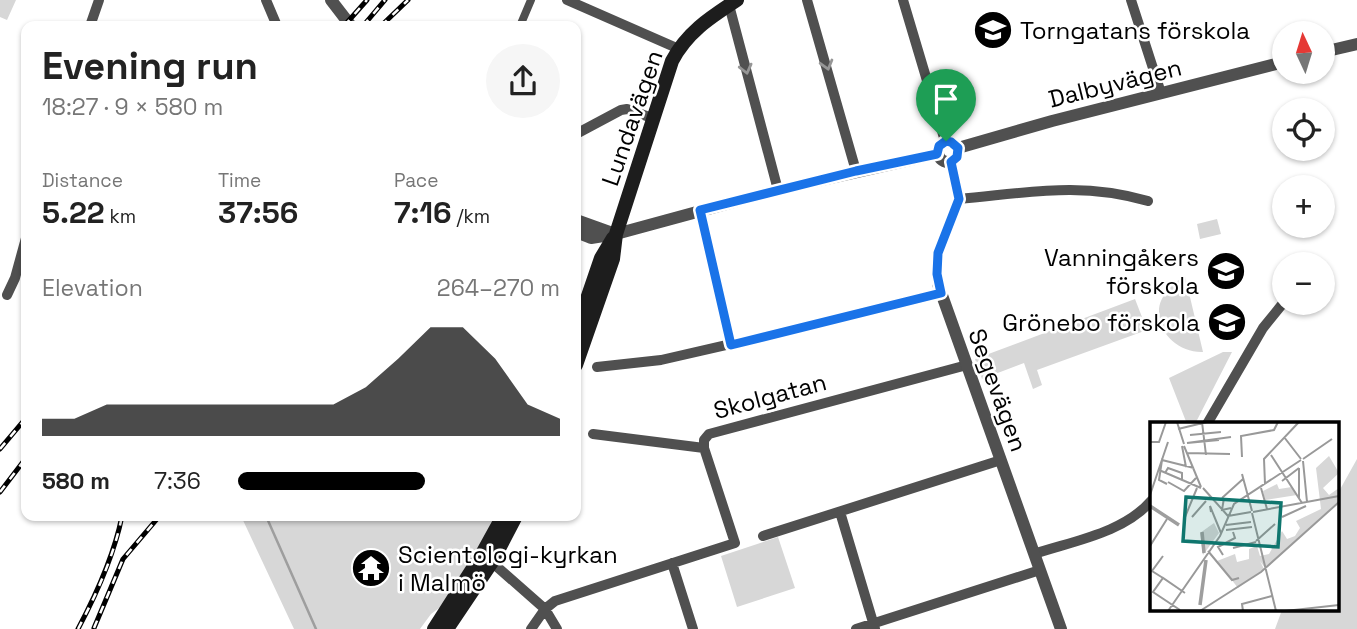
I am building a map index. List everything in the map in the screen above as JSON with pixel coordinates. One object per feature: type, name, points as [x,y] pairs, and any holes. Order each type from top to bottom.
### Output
[{"type":"main road","name":"Lundavägen","points":[[581,316],[601,258],[616,234],[628,201],[672,61],[700,26],[733,3]]},
{"type":"main road","name":"Lundavägen","points":[[581,351],[613,259],[616,234]]},
{"type":"main road","points":[[447,629],[487,558],[501,521]]},
{"type":"main road","points":[[433,629],[513,521]]},
{"type":"street","points":[[92,21],[99,0]]},
{"type":"street","points":[[266,0],[275,21]]},
{"type":"street","points":[[331,0],[347,21]]},
{"type":"street","points":[[522,21],[531,0]]},
{"type":"street","points":[[568,0],[679,49]]},
{"type":"street","points":[[807,0],[856,171]]},
{"type":"street","points":[[903,0],[946,141]]},
{"type":"street","points":[[1130,0],[1161,93]]},
{"type":"street","points":[[733,3],[762,133],[778,190]]},
{"type":"street","points":[[1335,49],[1357,44]]},
{"type":"street","name":"Dalbyvägen","points":[[958,148],[1272,65]]},
{"type":"street","points":[[581,131],[621,110],[652,118]]},
{"type":"street","points":[[946,141],[958,148],[957,157],[951,162],[942,161],[937,154],[939,146],[946,141]]},
{"type":"street","points":[[581,234],[591,238],[616,234],[778,190],[937,154]]},
{"type":"street","points":[[951,162],[959,199],[1069,189],[1103,191],[1148,201]]},
{"type":"street","name":"Segevägen","points":[[959,199],[938,253],[937,274],[941,293],[1061,629]]},
{"type":"street","points":[[700,210],[731,345]]},
{"type":"street","points":[[581,222],[616,234]]},
{"type":"street","points":[[7,295],[21,256]]},
{"type":"street","points":[[597,367],[662,360],[941,293]]},
{"type":"street","points":[[1207,422],[1274,315]]},
{"type":"street","name":"Skolgatan","points":[[593,434],[704,448],[704,440],[709,434],[967,365]]},
{"type":"street","points":[[531,629],[545,609],[555,601],[735,544],[704,448]]},
{"type":"street","points":[[763,536],[1001,460]]},
{"type":"street","points":[[1034,554],[1118,525],[1150,502]]},
{"type":"street","points":[[840,512],[874,626]]},
{"type":"street","points":[[487,558],[545,609],[557,629]]},
{"type":"street","points":[[673,563],[693,629]]},
{"type":"street","points":[[856,629],[874,626],[1040,570]]},
{"type":"shaded area","points":[[0,0],[16,0],[7,20],[0,17]]},
{"type":"shaded area","points":[[1217,219],[1221,234],[1200,239],[1197,224]]},
{"type":"shaded area","points":[[1185,276],[1203,352],[1195,352],[1172,341],[1162,328],[1160,320],[1159,311],[1164,295]]},
{"type":"shaded area","points":[[1135,299],[1147,330],[1037,370],[1042,385],[1033,389],[1024,363],[982,379],[975,359]]},
{"type":"shaded area","points":[[1223,352],[1232,352],[1196,422],[1186,422],[1169,378]]},
{"type":"shaded area","points":[[1357,459],[1357,629],[1275,629],[1281,612],[1340,612],[1340,489]]},
{"type":"shaded area","points":[[243,521],[497,521],[450,600],[431,614],[420,629],[294,629]]},
{"type":"shaded area","points":[[778,537],[795,588],[737,607],[721,556]]},
{"type":"waterway","points":[[268,521],[316,629]]},
{"type":"railway","points":[[348,21],[367,0]]},
{"type":"railway","points":[[367,21],[385,0]]},
{"type":"railway","points":[[386,21],[408,0]]},
{"type":"railway","points":[[0,449],[21,424]]},
{"type":"railway","points":[[0,492],[21,465]]},
{"type":"railway","points":[[78,629],[104,574],[121,521]]},
{"type":"railway","points":[[94,628],[123,559],[155,521]]},
{"type":"place","name":"Torngatans förskola","points":[[993,30]]},
{"type":"place","name":"Vanningåkers förskola","points":[[1226,271]]},
{"type":"place","name":"Grönebo förskola","points":[[1227,322]]},
{"type":"place","name":"Scientologi-kyrkan i Malmö","points":[[371,568]]},
{"type":"route","points":[[946,141],[958,148],[957,157],[951,162],[959,199],[957,210],[938,253],[937,274],[941,293],[731,345],[700,210],[937,154],[939,146],[946,141]]}]
